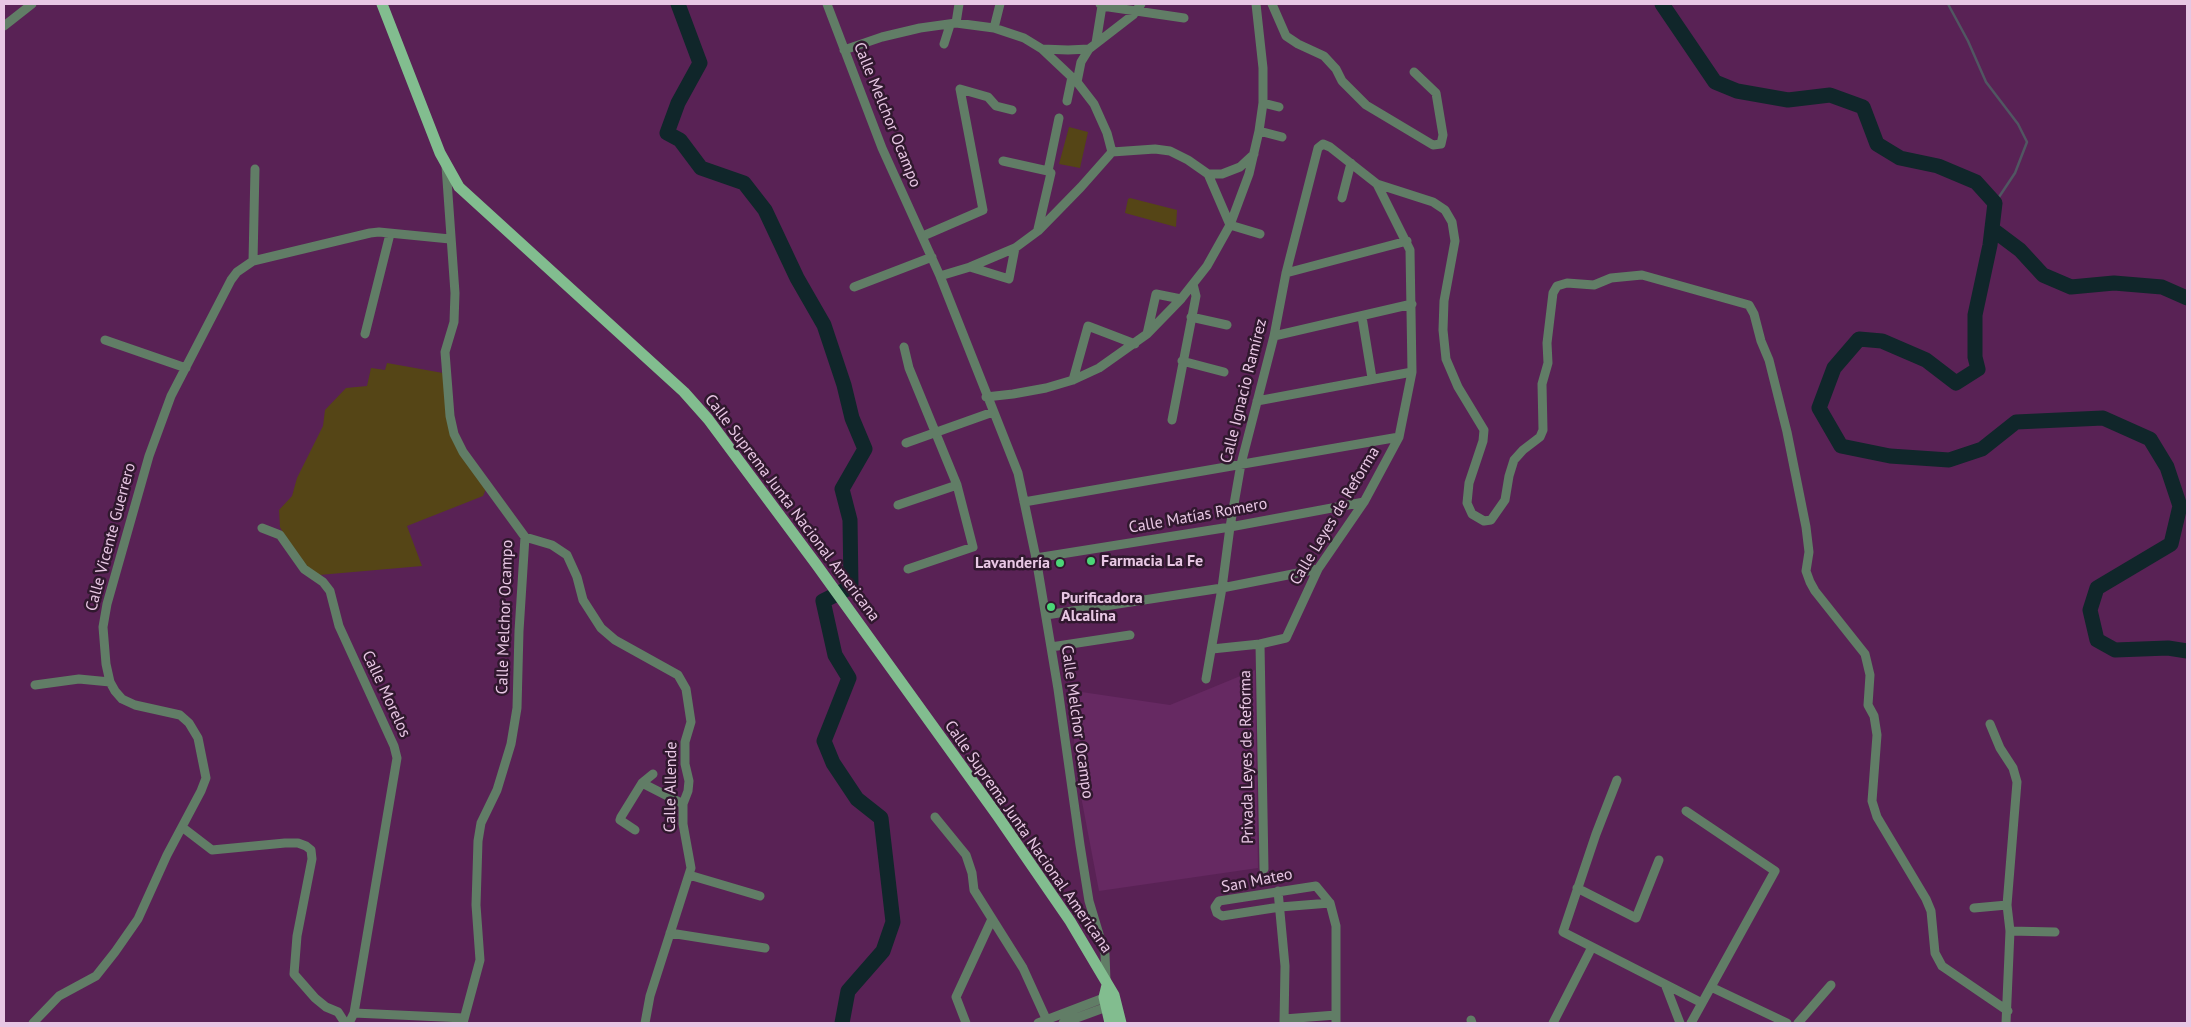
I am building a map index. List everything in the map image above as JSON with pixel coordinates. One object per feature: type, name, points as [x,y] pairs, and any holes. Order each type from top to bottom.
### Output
[{"type":"main road","name":"Calle Suprema Junta Nacional Americana","points":[[382,4],[446,166],[459,187],[684,392],[708,419],[816,564],[997,815],[1070,921],[1107,983]]},
{"type":"main road","points":[[1107,983],[1110,1001],[1110,1023]]},
{"type":"main road","points":[[1110,1001],[1121,1023]]},
{"type":"street","points":[[4,26],[32,4]]},
{"type":"street","name":"Calle Melchor Ocampo","points":[[827,4],[882,148],[940,276],[986,397],[1018,473],[1046,615],[1089,901],[1105,954],[1107,983]]},
{"type":"street","points":[[944,44],[959,4]]},
{"type":"street","points":[[994,28],[1000,4]]},
{"type":"street","points":[[1272,4],[1286,36],[1324,56],[1336,69],[1342,81],[1366,105],[1433,145],[1441,144],[1443,135],[1436,93],[1414,72]]},
{"type":"street","points":[[1093,46],[1101,5],[1138,7],[1184,18]]},
{"type":"street","points":[[1067,101],[1081,62],[1093,46],[1138,7]]},
{"type":"street","points":[[986,397],[1012,394],[1073,380],[1099,368],[1147,334],[1181,299],[1212,259],[1230,225],[1249,174],[1254,154],[1263,103],[1263,68],[1257,7]]},
{"type":"street","points":[[844,50],[882,37],[920,28],[953,24],[994,28],[1024,38],[1042,49],[1074,79],[1094,104],[1112,152]]},
{"type":"street","points":[[1042,49],[1068,50],[1093,46]]},
{"type":"street","points":[[923,236],[983,210],[960,89],[988,97],[996,106],[1007,109]]},
{"type":"street","points":[[1263,103],[1279,107]]},
{"type":"street","points":[[1038,231],[1051,180],[1051,173],[1048,170],[1059,118]]},
{"type":"street","points":[[1258,131],[1282,138]]},
{"type":"street","name":"Calle Leyes de Reforma","points":[[1260,644],[1286,638],[1318,569],[1364,502],[1399,437],[1412,372],[1410,250],[1407,242],[1377,184],[1323,144]]},
{"type":"street","name":"Calle Ignacio Ramírez","points":[[1206,679],[1241,464],[1274,336],[1286,273],[1318,148],[1323,144]]},
{"type":"street","points":[[940,276],[970,267],[1015,248],[1038,231],[1112,152],[1155,148],[1170,151],[1188,160],[1208,174],[1230,225],[1260,234]]},
{"type":"street","points":[[1208,174],[1222,174],[1240,167],[1254,154]]},
{"type":"street","points":[[1003,161],[1048,170]]},
{"type":"street","points":[[1342,198],[1351,163]]},
{"type":"street","name":"Calle Melchor Ocampo","points":[[446,166],[455,293],[454,322],[445,352],[450,416],[454,434],[463,452],[525,537],[519,631],[517,708],[511,744],[497,790],[481,823],[478,841],[476,905],[480,960],[464,1021]]},
{"type":"street","points":[[253,261],[255,169]]},
{"type":"street","points":[[1377,184],[1433,202],[1445,210],[1452,222],[1455,242],[1444,300],[1442,330],[1446,359],[1458,388],[1484,430],[1483,441],[1469,483],[1467,503],[1472,514],[1484,521],[1491,520],[1505,500],[1514,460],[1523,450],[1540,437],[1543,430],[1542,384],[1548,363],[1546,343],[1553,293],[1557,286],[1566,283],[1594,285],[1611,278],[1642,275],[1749,305],[1754,314],[1761,341],[1774,376],[1787,432],[1806,527],[1809,552],[1806,571],[1815,591],[1865,654],[1870,675],[1868,706],[1874,716],[1877,736],[1872,801],[1877,817],[1926,899],[1931,911],[1935,953],[1942,966],[2008,1011]]},
{"type":"street","name":"Calle Vicente Guerrero","points":[[33,1023],[59,996],[96,976],[115,952],[138,919],[167,855],[206,778],[198,738],[189,723],[180,715],[135,705],[122,699],[110,682],[106,664],[103,627],[107,604],[149,456],[171,396],[231,280],[237,272],[253,261],[370,233],[379,232],[450,238]]},
{"type":"street","points":[[365,334],[390,234]]},
{"type":"street","points":[[1286,273],[1407,242]]},
{"type":"street","points":[[970,267],[1010,279],[1015,248]]},
{"type":"street","points":[[854,287],[932,257]]},
{"type":"street","points":[[1172,420],[1196,296],[1193,284]]},
{"type":"street","points":[[1147,334],[1156,294],[1181,299]]},
{"type":"street","points":[[1274,336],[1412,304]]},
{"type":"street","points":[[1362,316],[1372,378]]},
{"type":"street","points":[[1191,317],[1227,325]]},
{"type":"street","points":[[1073,380],[1088,326],[1135,344]]},
{"type":"street","points":[[105,340],[186,368]]},
{"type":"street","points":[[904,347],[909,368],[957,484],[973,547],[908,570]]},
{"type":"street","points":[[1182,362],[1224,372]]},
{"type":"street","points":[[1257,401],[1412,372]]},
{"type":"street","points":[[906,444],[993,412]]},
{"type":"street","points":[[1024,502],[1399,437]]},
{"type":"street","points":[[898,505],[957,484]]},
{"type":"street","name":"Calle Matías Romero","points":[[1036,558],[1230,527],[1364,502]]},
{"type":"street","name":"Calle Morelos","points":[[262,528],[280,535],[304,569],[324,582],[330,591],[339,626],[394,746],[397,758],[354,1013],[347,1023]]},
{"type":"street","name":"Calle Allende","points":[[525,537],[552,545],[566,554],[577,577],[583,600],[601,628],[615,640],[678,675],[686,689],[691,722],[686,742],[685,769],[689,782],[683,804],[684,834],[691,857],[691,868],[650,996],[645,1023]]},
{"type":"street","points":[[1046,615],[1222,588],[1318,569]]},
{"type":"street","points":[[1051,647],[1130,635]]},
{"type":"street","points":[[1212,649],[1260,644]]},
{"type":"street","name":"Privada Leyes de Reforma","points":[[1260,644],[1264,869]]},
{"type":"street","points":[[35,685],[79,680],[110,682]]},
{"type":"street","points":[[1990,724],[2000,748],[2013,768],[2017,782],[2007,905],[2010,931],[2006,1023]]},
{"type":"street","points":[[635,830],[620,820],[642,783],[653,774]]},
{"type":"street","points":[[1616,780],[1576,888],[1562,932],[1702,1003]]},
{"type":"street","points":[[642,783],[683,804]]},
{"type":"street","points":[[1686,811],[1775,871],[1691,1023]]},
{"type":"street","points":[[935,817],[966,855],[972,873],[974,890],[1024,968],[1044,1022],[1110,1001]]},
{"type":"street","points":[[182,828],[212,850],[285,843],[298,843],[311,850],[312,859],[297,936],[294,974],[315,998],[326,1007],[338,1012],[347,1023]]},
{"type":"street","points":[[1576,888],[1636,918],[1659,860]]},
{"type":"street","points":[[689,875],[760,896]]},
{"type":"street","name":"San Mateo","points":[[1280,907],[1220,916],[1215,907],[1219,900],[1316,886],[1330,903]]},
{"type":"street","points":[[1278,890],[1285,966],[1284,1021],[1336,1019],[1336,926],[1330,903],[1280,907]]},
{"type":"street","points":[[1974,908],[2007,905]]},
{"type":"street","points":[[966,1023],[956,997],[992,919]]},
{"type":"street","points":[[2010,931],[2055,932]]},
{"type":"street","points":[[670,933],[765,948]]},
{"type":"street","points":[[1553,1023],[1592,947]]},
{"type":"street","points":[[1665,984],[1680,1023]]},
{"type":"street","points":[[1798,1023],[1831,985]]},
{"type":"street","points":[[1711,987],[1787,1023]]},
{"type":"street","points":[[1062,1023],[1110,1001]]},
{"type":"street","points":[[354,1013],[464,1021]]},
{"type":"shaded area","points":[[1069,127],[1088,132],[1080,168],[1059,164]]},
{"type":"shaded area","points":[[1128,199],[1177,210],[1176,227],[1125,213]]},
{"type":"shaded area","points":[[387,363],[443,373],[446,415],[486,489],[483,496],[407,526],[422,566],[319,575],[306,567],[286,538],[280,527],[279,510],[292,496],[297,478],[323,426],[325,410],[346,388],[367,386],[371,368],[385,370]]},
{"type":"shaded area","points":[[1255,670],[1258,868],[1099,891],[1080,791],[1068,690],[1170,705]]},
{"type":"waterway","points":[[678,4],[700,63],[678,103],[667,133],[680,140],[701,168],[744,183],[765,210],[797,278],[824,325],[844,385],[852,418],[865,449],[842,489],[850,520],[851,587],[823,601],[835,655],[849,678],[824,741],[833,763],[857,799],[881,818],[893,922],[883,951],[848,991],[842,1023]]},
{"type":"waterway","points":[[1662,4],[1715,82],[1737,91],[1788,100],[1830,95],[1863,107],[1877,144],[1900,158],[1938,166],[1976,182],[1995,203],[1990,245],[1975,315],[1975,357],[1978,369],[1956,383],[1926,360],[1882,341],[1859,339],[1834,368],[1819,408],[1841,446],[1890,456],[1949,460],[1982,449],[2016,422],[2103,418],[2150,439],[2167,467],[2180,506],[2171,544],[2097,588],[2090,610],[2097,640],[2115,650],[2168,648],[2187,651]]},
{"type":"waterway","points":[[1948,4],[1968,41],[1986,82],[2018,124],[2027,142],[2015,173],[1995,203]]},
{"type":"waterway","points":[[1992,229],[2020,250],[2043,275],[2071,287],[2114,283],[2162,287],[2187,298]]},
{"type":"place","name":"Farmacia La Fe","points":[[1091,561]]},
{"type":"place","name":"Lavandería","points":[[1060,563]]},
{"type":"place","name":"Purificadora Alcalina","points":[[1051,607]]}]
